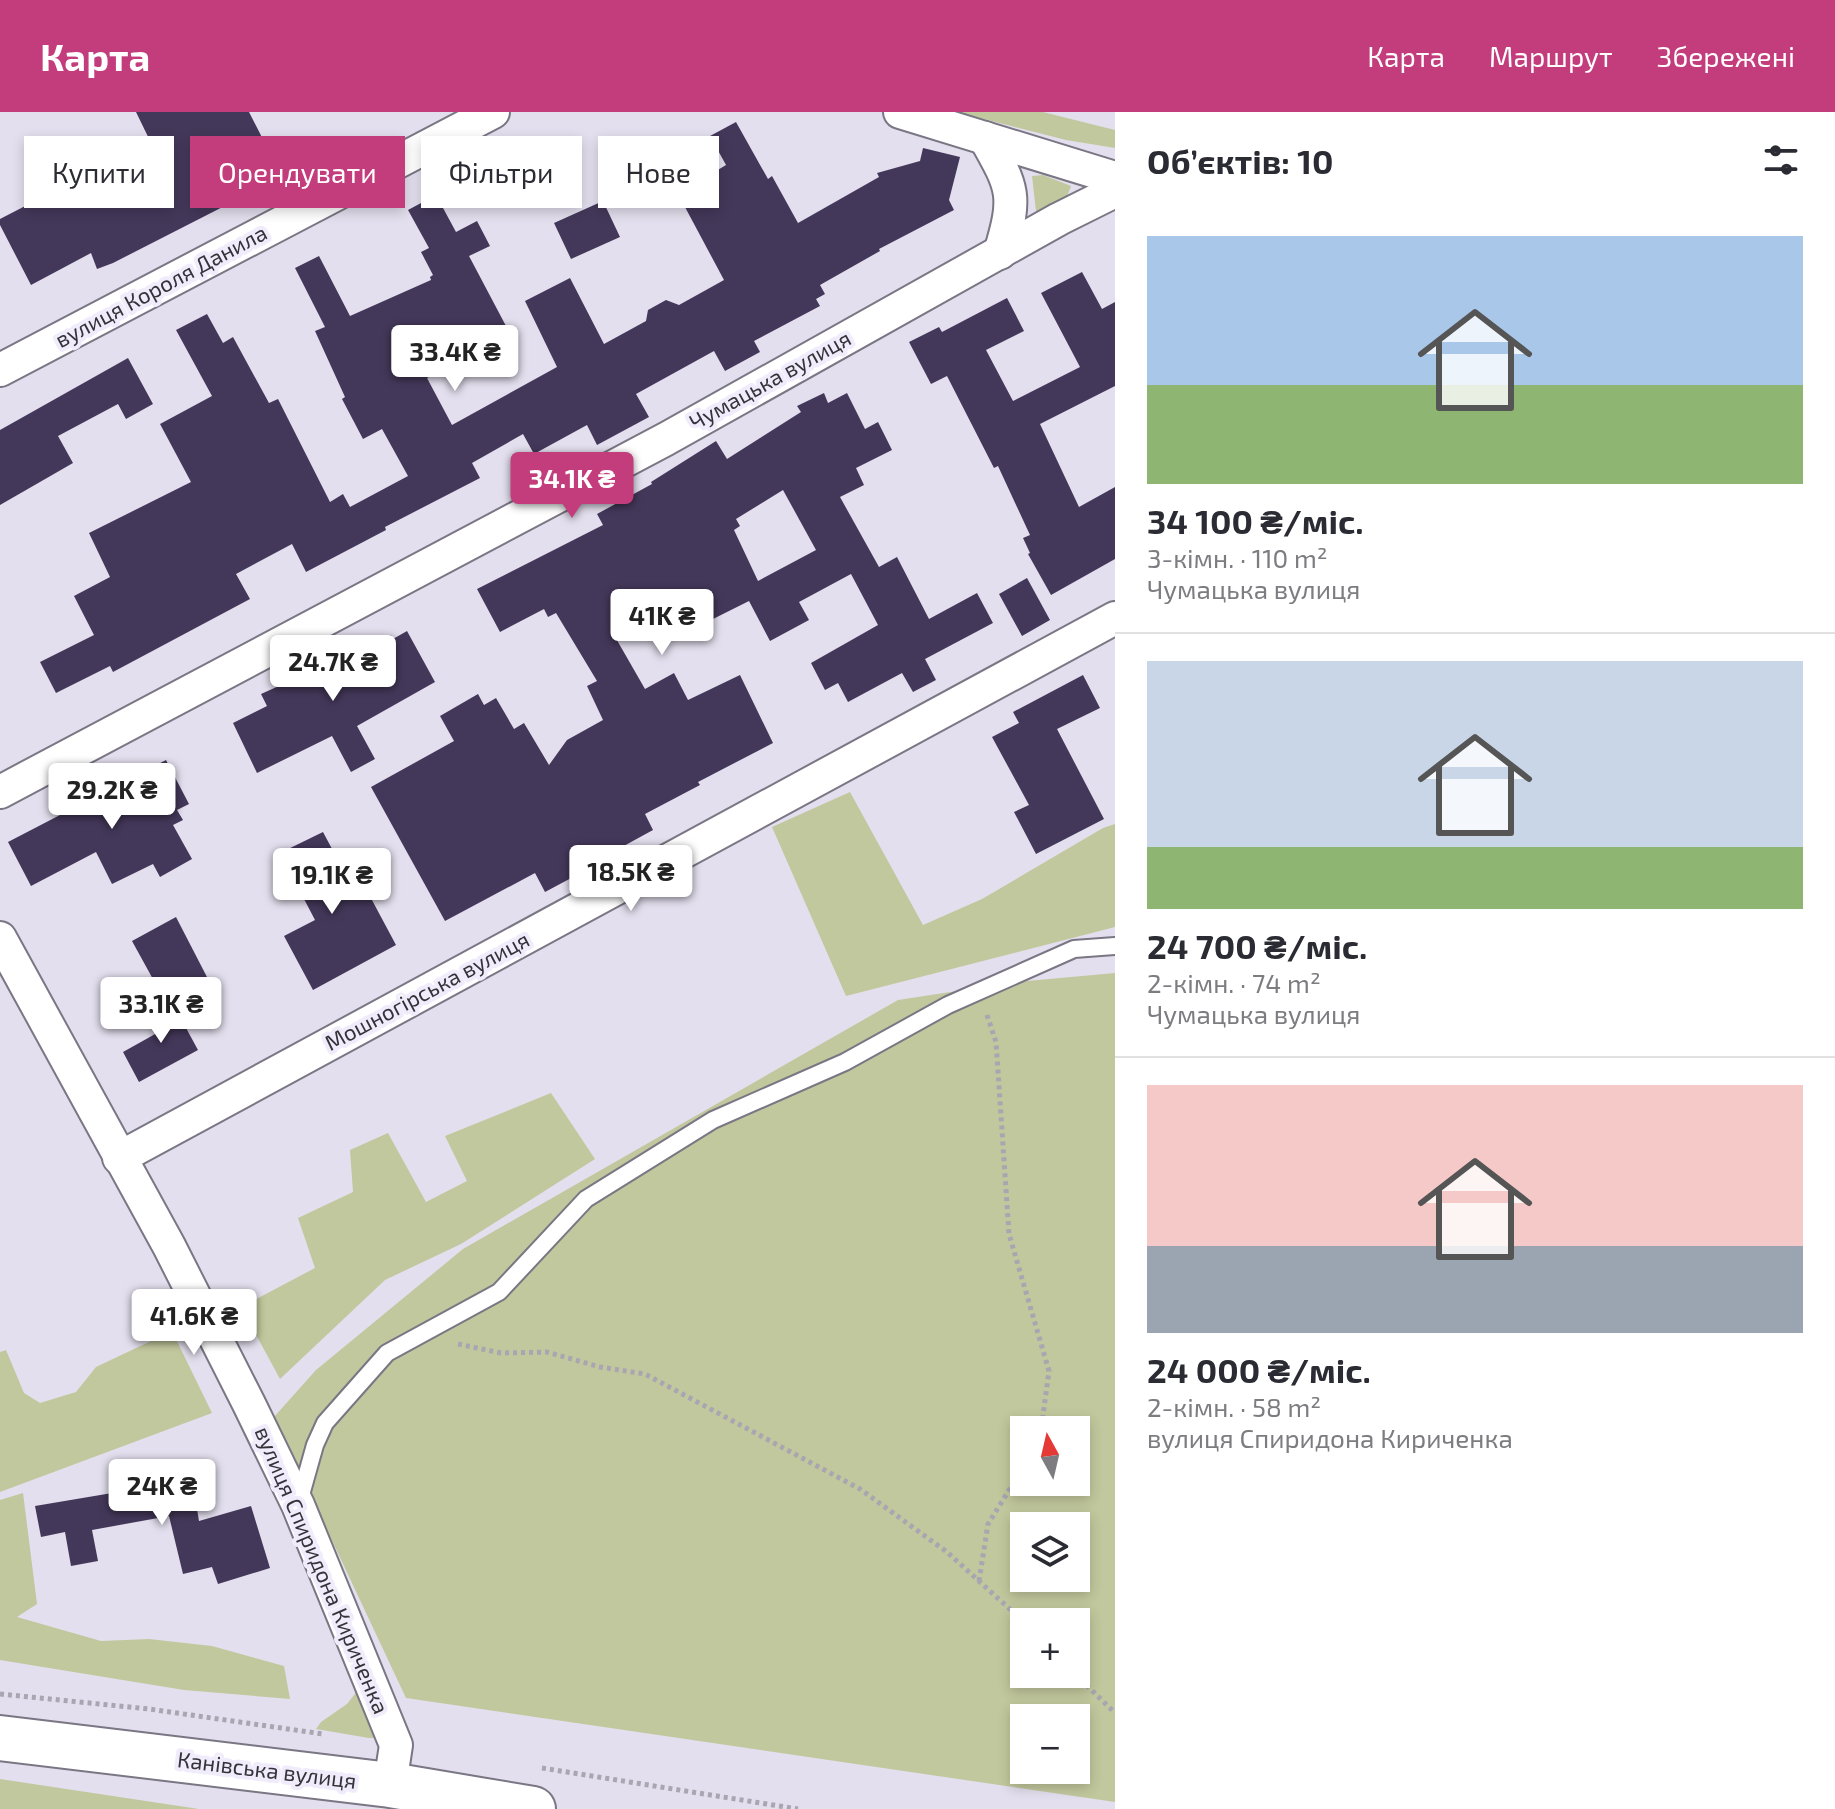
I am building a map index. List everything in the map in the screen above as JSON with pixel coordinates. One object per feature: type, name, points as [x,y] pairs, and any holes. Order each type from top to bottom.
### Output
[{"type":"main road","name":"Канівська вулиця","points":[[0,1738],[390,1785],[533,1809]]},
{"type":"street","name":"вулиця Короля Данила","points":[[0,370],[493,112]]},
{"type":"street","points":[[900,112],[1115,178]]},
{"type":"street","points":[[985,138],[1010,185],[1011,218],[1000,253]]},
{"type":"street","name":"Чумацька вулиця","points":[[0,792],[666,439],[1059,219],[1115,191]]},
{"type":"street","name":"Мошногірська вулиця","points":[[119,1158],[1115,618]]},
{"type":"street","name":"вулиця Спиридона Кириченка","points":[[0,938],[169,1246],[298,1505],[396,1745],[390,1785]]},
{"type":"lane","points":[[298,1505],[315,1445],[325,1423],[387,1353],[499,1292],[586,1199],[713,1120],[845,1062],[948,1005],[1074,949],[1115,946]]},
{"type":"path","points":[[980,991],[996,1042],[1009,1234],[1049,1371],[1043,1416]]},
{"type":"path","points":[[423,1333],[501,1353],[547,1352],[600,1367],[645,1374],[860,1489],[947,1552],[1010,1609]]},
{"type":"path","points":[[979,1581],[988,1524],[1010,1489]]},
{"type":"path","points":[[1089,1688],[1115,1713]]},
{"type":"green space","points":[[956,112],[1043,112],[1115,130],[1115,148],[1066,140]]},
{"type":"green space","points":[[1043,175],[1071,186],[1066,199],[1037,220],[1032,176]]},
{"type":"green space","points":[[850,792],[923,925],[982,899],[1103,828],[1115,824],[1115,927],[846,996],[772,827]]},
{"type":"green space","points":[[1115,973],[1115,1802],[406,1698],[274,1417],[316,1370],[463,1249],[898,1000],[1016,982]]},
{"type":"green space","points":[[551,1093],[595,1159],[461,1244],[385,1280],[280,1379],[241,1307],[315,1268],[298,1218],[353,1192],[350,1150],[388,1133],[426,1202],[467,1181],[445,1136]]},
{"type":"green space","points":[[172,1331],[212,1413],[0,1492],[0,1352],[6,1350],[24,1393],[40,1403],[76,1392],[96,1367]]},
{"type":"green space","points":[[23,1493],[37,1604],[17,1617],[101,1641],[149,1639],[212,1646],[284,1666],[290,1699],[184,1690],[0,1660],[0,1500]]},
{"type":"green space","points":[[362,1685],[382,1738],[316,1729],[347,1704]]},
{"type":"green space","points":[[0,1779],[199,1809],[0,1809]]},
{"type":"building","points":[[136,112],[249,112],[261,136],[190,136],[190,208],[221,208],[113,263],[97,269],[91,253],[31,285],[0,225],[0,219],[24,207],[174,208],[174,136],[148,136]]},
{"type":"building","points":[[736,122],[768,179],[772,176],[798,223],[879,177],[877,173],[920,161],[923,148],[960,157],[949,200],[954,210],[879,249],[820,285],[825,294],[816,299],[820,306],[754,341],[760,352],[725,371],[714,351],[636,394],[649,417],[597,445],[587,425],[534,454],[523,434],[472,463],[480,478],[306,572],[292,544],[236,574],[250,599],[113,672],[110,666],[56,693],[40,662],[94,635],[74,596],[110,577],[89,533],[191,482],[160,424],[212,396],[176,330],[207,314],[223,343],[233,337],[269,403],[278,399],[330,502],[343,494],[350,507],[408,476],[382,429],[363,439],[342,399],[345,397],[315,331],[325,327],[295,268],[319,256],[350,316],[431,280],[433,275],[421,252],[429,248],[408,210],[421,203],[421,208],[443,208],[456,232],[477,221],[490,246],[469,256],[506,326],[450,354],[455,363],[427,378],[452,425],[557,367],[525,301],[570,278],[604,344],[646,321],[648,310],[666,300],[679,305],[724,280],[685,208],[719,208],[719,169],[726,165],[719,152],[719,136],[710,136]]},
{"type":"building","points":[[598,203],[598,208],[606,208],[620,237],[571,259],[554,223]]},
{"type":"building","points":[[1082,272],[1102,309],[1115,302],[1115,386],[1040,424],[1079,507],[1115,487],[1115,559],[1051,595],[1028,554],[1023,538],[1030,535],[998,466],[994,468],[947,376],[931,384],[909,342],[939,327],[942,332],[1007,298],[1024,331],[986,350],[1013,401],[1080,367],[1041,293]]},
{"type":"building","points":[[128,358],[153,404],[126,419],[118,404],[58,436],[73,463],[0,505],[0,430]]},
{"type":"building","points":[[824,393],[828,403],[847,393],[865,429],[878,422],[892,450],[856,468],[864,485],[840,497],[879,567],[897,557],[929,619],[977,593],[993,623],[925,659],[936,680],[913,692],[902,673],[848,702],[838,683],[825,690],[811,663],[878,625],[851,574],[799,602],[809,620],[770,641],[749,601],[687,632],[673,604],[614,635],[645,689],[674,673],[688,700],[740,675],[773,743],[645,814],[653,830],[589,865],[590,868],[545,892],[535,873],[445,921],[371,787],[454,741],[440,716],[478,694],[484,705],[496,698],[514,729],[524,723],[549,765],[567,740],[603,720],[587,686],[597,681],[556,613],[548,617],[544,609],[500,632],[477,589],[603,525],[597,514],[652,484],[716,441],[727,459],[801,412],[797,406]],"holes":[[[783,490],[816,550],[758,581],[734,530],[740,526],[736,519]]]},
{"type":"building","points":[[1027,578],[1050,620],[1022,636],[999,594]]},
{"type":"building","points":[[407,631],[435,682],[357,726],[375,759],[351,772],[332,736],[257,773],[233,723],[267,706],[261,694],[290,681],[284,669],[314,654],[324,673],[391,635],[393,639]]},
{"type":"building","points":[[1083,675],[1100,708],[1057,729],[1104,819],[1036,854],[1014,812],[1029,805],[992,737],[1019,723],[1013,712]]},
{"type":"building","points":[[166,760],[189,804],[177,810],[183,820],[173,825],[192,859],[160,877],[153,864],[112,884],[96,852],[31,886],[8,842]]},
{"type":"building","points":[[323,832],[355,892],[365,887],[396,945],[313,990],[284,936],[315,920],[280,853]]},
{"type":"building","points":[[176,917],[208,979],[165,1001],[132,941]]},
{"type":"building","points":[[173,1004],[198,1050],[139,1082],[123,1052],[157,1033],[148,1018]]},
{"type":"building","points":[[172,1476],[175,1489],[193,1485],[199,1521],[251,1506],[270,1568],[218,1584],[212,1567],[183,1574],[169,1516],[92,1530],[98,1561],[71,1566],[65,1532],[41,1537],[35,1506],[124,1491],[123,1485]]}]
